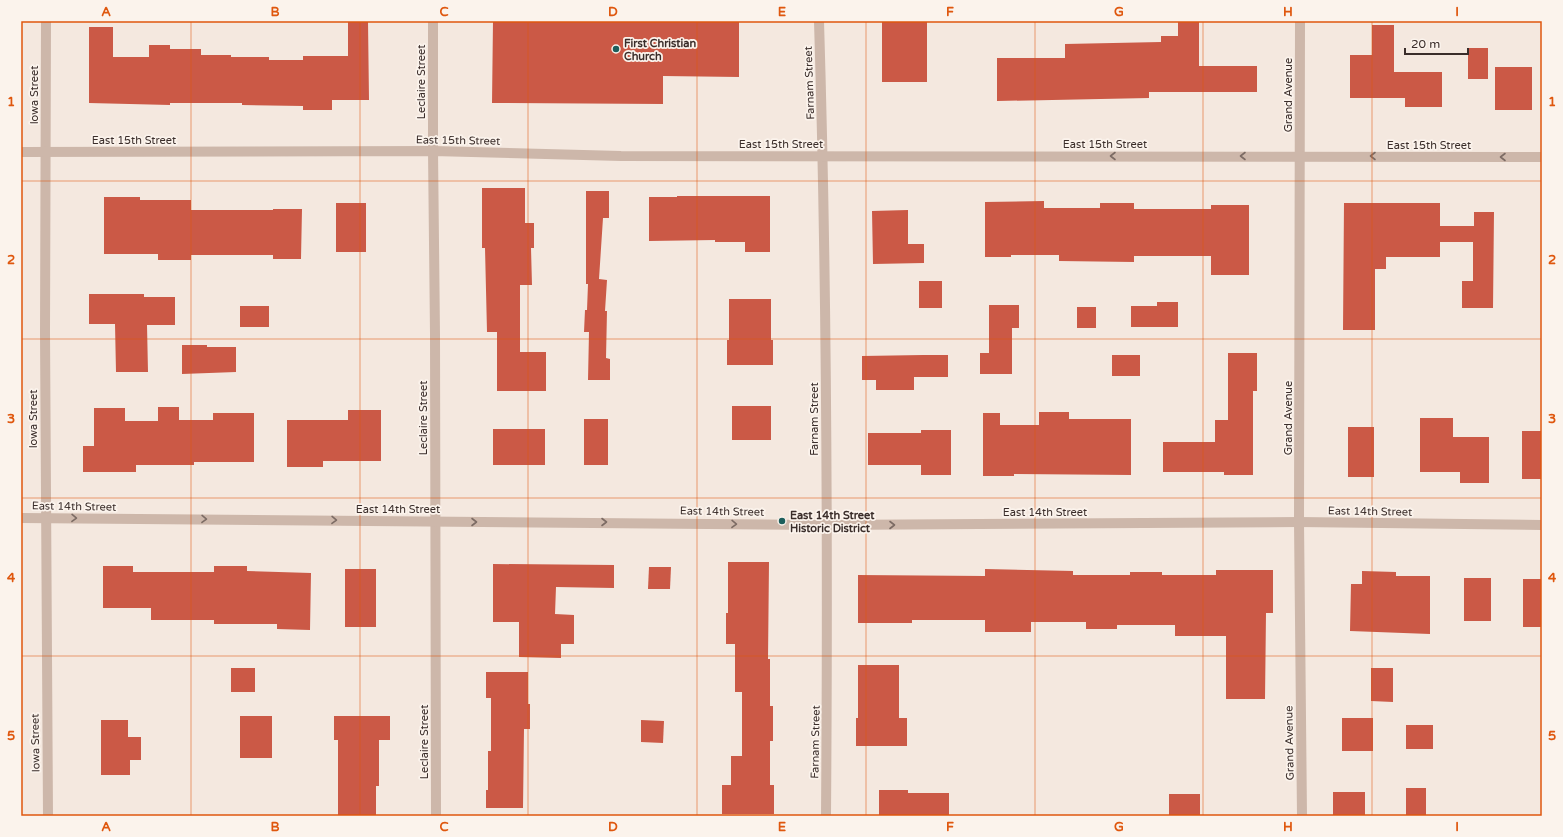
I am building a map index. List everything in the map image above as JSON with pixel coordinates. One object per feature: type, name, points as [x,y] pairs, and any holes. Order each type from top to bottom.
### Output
[{"type":"street","name":"Iowa Street","points":[[46,21],[46,518],[48,816]]},
{"type":"street","name":"Leclaire Street","points":[[433,21],[436,816]]},
{"type":"street","name":"Farnam Street","points":[[819,21],[823,156],[826,525],[826,816]]},
{"type":"street","name":"Grand Avenue","points":[[1300,21],[1300,522],[1302,816]]},
{"type":"street","name":"East 15th Street","points":[[21,152],[433,151],[621,156],[1542,157]]},
{"type":"street","name":"East 14th Street","points":[[21,518],[826,525],[1300,522],[1542,525]]},
{"type":"building","points":[[348,21],[368,21],[369,100],[332,100],[332,110],[303,110],[303,106],[242,105],[242,103],[170,103],[170,105],[89,103],[89,27],[113,27],[113,57],[149,57],[149,45],[170,45],[170,49],[201,49],[201,55],[269,57],[269,60],[303,60],[303,56],[348,56]]},
{"type":"building","name":"First Christian Church","points":[[493,21],[739,21],[739,77],[663,76],[663,104],[492,103]]},
{"type":"building","points":[[882,21],[927,21],[927,82],[882,82]]},
{"type":"building","points":[[1178,21],[1199,21],[1199,66],[1257,66],[1257,92],[1149,92],[1149,98],[997,101],[997,58],[1065,58],[1065,44],[1161,42],[1161,36],[1178,36]]},
{"type":"building","points":[[1372,25],[1394,25],[1394,72],[1442,72],[1442,107],[1405,107],[1405,98],[1350,98],[1350,55],[1372,55]]},
{"type":"building","points":[[1468,48],[1488,48],[1488,79],[1468,79]]},
{"type":"building","points":[[1495,67],[1532,67],[1532,110],[1495,110]]},
{"type":"building","points":[[482,188],[525,188],[525,223],[534,223],[534,248],[531,248],[532,285],[520,285],[520,352],[546,352],[546,391],[497,391],[497,332],[487,332],[485,248],[482,248]]},
{"type":"building","points":[[586,191],[609,191],[609,218],[603,218],[599,279],[607,280],[605,311],[607,311],[606,358],[610,359],[610,380],[588,380],[589,332],[584,332],[588,284],[586,284]]},
{"type":"building","points":[[770,196],[770,252],[745,252],[745,242],[715,242],[715,240],[649,241],[649,197]]},
{"type":"building","points":[[104,197],[140,197],[140,200],[191,200],[191,210],[302,209],[301,259],[273,259],[273,255],[191,255],[191,260],[158,260],[158,254],[104,254]]},
{"type":"building","points":[[1044,201],[1044,208],[1100,208],[1100,203],[1134,203],[1134,209],[1211,209],[1211,205],[1249,205],[1249,275],[1211,275],[1211,256],[1134,256],[1134,262],[1059,261],[1059,255],[1011,255],[1011,257],[985,257],[985,202]]},
{"type":"building","points":[[336,203],[366,203],[366,252],[336,252]]},
{"type":"building","points":[[1344,203],[1440,203],[1440,226],[1474,226],[1474,212],[1494,212],[1493,308],[1462,308],[1462,281],[1473,281],[1473,242],[1440,242],[1440,257],[1386,257],[1386,269],[1375,269],[1375,330],[1343,330]]},
{"type":"building","points":[[908,210],[908,244],[924,244],[924,263],[873,264],[872,211]]},
{"type":"building","points":[[919,281],[942,281],[942,308],[919,308]]},
{"type":"building","points":[[89,294],[144,294],[144,297],[175,297],[175,325],[147,325],[148,372],[116,372],[115,324],[89,324]]},
{"type":"building","points":[[729,299],[771,299],[771,340],[773,340],[773,365],[727,365],[727,340],[729,340]]},
{"type":"building","points":[[1157,302],[1178,302],[1178,327],[1131,327],[1131,306],[1157,306]]},
{"type":"building","points":[[989,305],[1019,305],[1019,328],[1012,328],[1012,374],[980,374],[980,353],[989,353]]},
{"type":"building","points":[[240,306],[269,306],[269,327],[240,327]]},
{"type":"building","points":[[1077,307],[1096,307],[1096,328],[1077,328]]},
{"type":"building","points":[[182,345],[236,347],[236,372],[182,374]]},
{"type":"building","points":[[1228,353],[1257,353],[1257,391],[1253,391],[1253,475],[1224,475],[1224,472],[1163,472],[1163,442],[1215,442],[1215,420],[1228,420]]},
{"type":"building","points":[[948,355],[948,377],[914,377],[914,390],[876,390],[876,380],[862,380],[862,356]]},
{"type":"building","points":[[1112,355],[1140,355],[1140,376],[1112,376]]},
{"type":"building","points":[[732,406],[771,406],[771,440],[732,440]]},
{"type":"building","points":[[158,407],[179,407],[179,420],[213,420],[213,413],[254,413],[254,462],[194,462],[194,465],[136,465],[136,472],[83,472],[83,446],[94,446],[94,408],[125,408],[125,421],[158,421]]},
{"type":"building","points":[[348,410],[381,410],[381,461],[323,461],[323,467],[287,467],[287,420],[348,420]]},
{"type":"building","points":[[1039,412],[1069,412],[1069,419],[1131,419],[1131,475],[1014,474],[1014,476],[983,476],[983,413],[1000,413],[1000,425],[1039,425]]},
{"type":"building","points":[[1420,418],[1453,418],[1453,437],[1489,437],[1489,483],[1460,483],[1460,472],[1420,472]]},
{"type":"building","points":[[584,419],[608,419],[608,465],[584,465]]},
{"type":"building","points":[[1348,427],[1374,427],[1374,477],[1348,477]]},
{"type":"building","points":[[493,429],[545,429],[545,465],[493,465]]},
{"type":"building","points":[[921,430],[951,430],[951,475],[921,475],[921,465],[868,465],[868,433],[921,433]]},
{"type":"building","points":[[1522,431],[1542,431],[1542,479],[1522,479]]},
{"type":"building","points":[[728,562],[769,562],[768,659],[770,659],[770,706],[773,706],[773,741],[770,741],[770,785],[774,785],[774,814],[722,814],[722,785],[731,785],[731,756],[742,756],[742,692],[735,692],[735,644],[726,644],[726,613],[728,613]]},
{"type":"building","points":[[493,564],[614,565],[614,588],[556,587],[555,614],[574,615],[574,644],[561,644],[561,658],[519,657],[519,622],[493,622]]},
{"type":"building","points":[[103,566],[133,566],[133,572],[214,572],[214,566],[247,566],[247,571],[311,573],[310,630],[277,629],[277,624],[214,624],[214,620],[151,620],[151,608],[103,608]]},
{"type":"building","points":[[649,567],[671,567],[670,589],[648,589]]},
{"type":"building","points":[[345,569],[376,569],[376,627],[345,627]]},
{"type":"building","points":[[985,569],[1073,571],[1073,575],[1130,575],[1130,572],[1162,572],[1162,575],[1216,575],[1216,570],[1273,570],[1273,613],[1266,613],[1265,699],[1226,699],[1226,636],[1175,636],[1175,625],[1117,625],[1117,629],[1086,629],[1086,622],[1031,622],[1031,632],[985,632],[985,620],[912,620],[912,623],[858,623],[858,575],[985,576]]},
{"type":"building","points":[[1362,571],[1396,572],[1396,576],[1430,576],[1430,634],[1350,631],[1351,584],[1362,584]]},
{"type":"building","points":[[1464,578],[1491,578],[1491,621],[1464,621]]},
{"type":"building","points":[[1523,579],[1542,579],[1542,627],[1523,627]]},
{"type":"building","points":[[858,665],[899,665],[899,718],[907,718],[907,746],[856,746],[856,718],[858,718]]},
{"type":"building","points":[[231,668],[255,668],[255,692],[231,692]]},
{"type":"building","points":[[1371,668],[1393,668],[1393,702],[1371,701]]},
{"type":"building","points":[[486,672],[528,672],[530,729],[524,729],[523,808],[486,808],[486,790],[488,790],[488,751],[491,751],[491,698],[486,698]]},
{"type":"building","points":[[240,716],[272,716],[272,758],[240,758]]},
{"type":"building","points":[[334,716],[390,716],[390,740],[379,740],[379,786],[376,786],[376,816],[338,816],[338,740],[334,740]]},
{"type":"building","points":[[1342,718],[1373,718],[1373,751],[1342,751]]},
{"type":"building","points":[[101,720],[128,720],[128,737],[141,737],[141,760],[130,760],[130,775],[101,775]]},
{"type":"building","points":[[641,720],[664,721],[663,743],[641,742]]},
{"type":"building","points":[[1406,725],[1433,725],[1433,749],[1406,749]]},
{"type":"building","points":[[1406,788],[1426,788],[1426,816],[1406,816]]},
{"type":"building","points":[[879,790],[908,790],[908,793],[949,793],[949,816],[879,816]]},
{"type":"building","points":[[1333,792],[1365,792],[1365,816],[1333,816]]},
{"type":"building","points":[[1169,794],[1200,794],[1200,816],[1169,816]]},
{"type":"place","name":"First Christian Church","points":[[616,49]]},
{"type":"place","name":"East 14th Street Historic District","points":[[782,521]]}]
